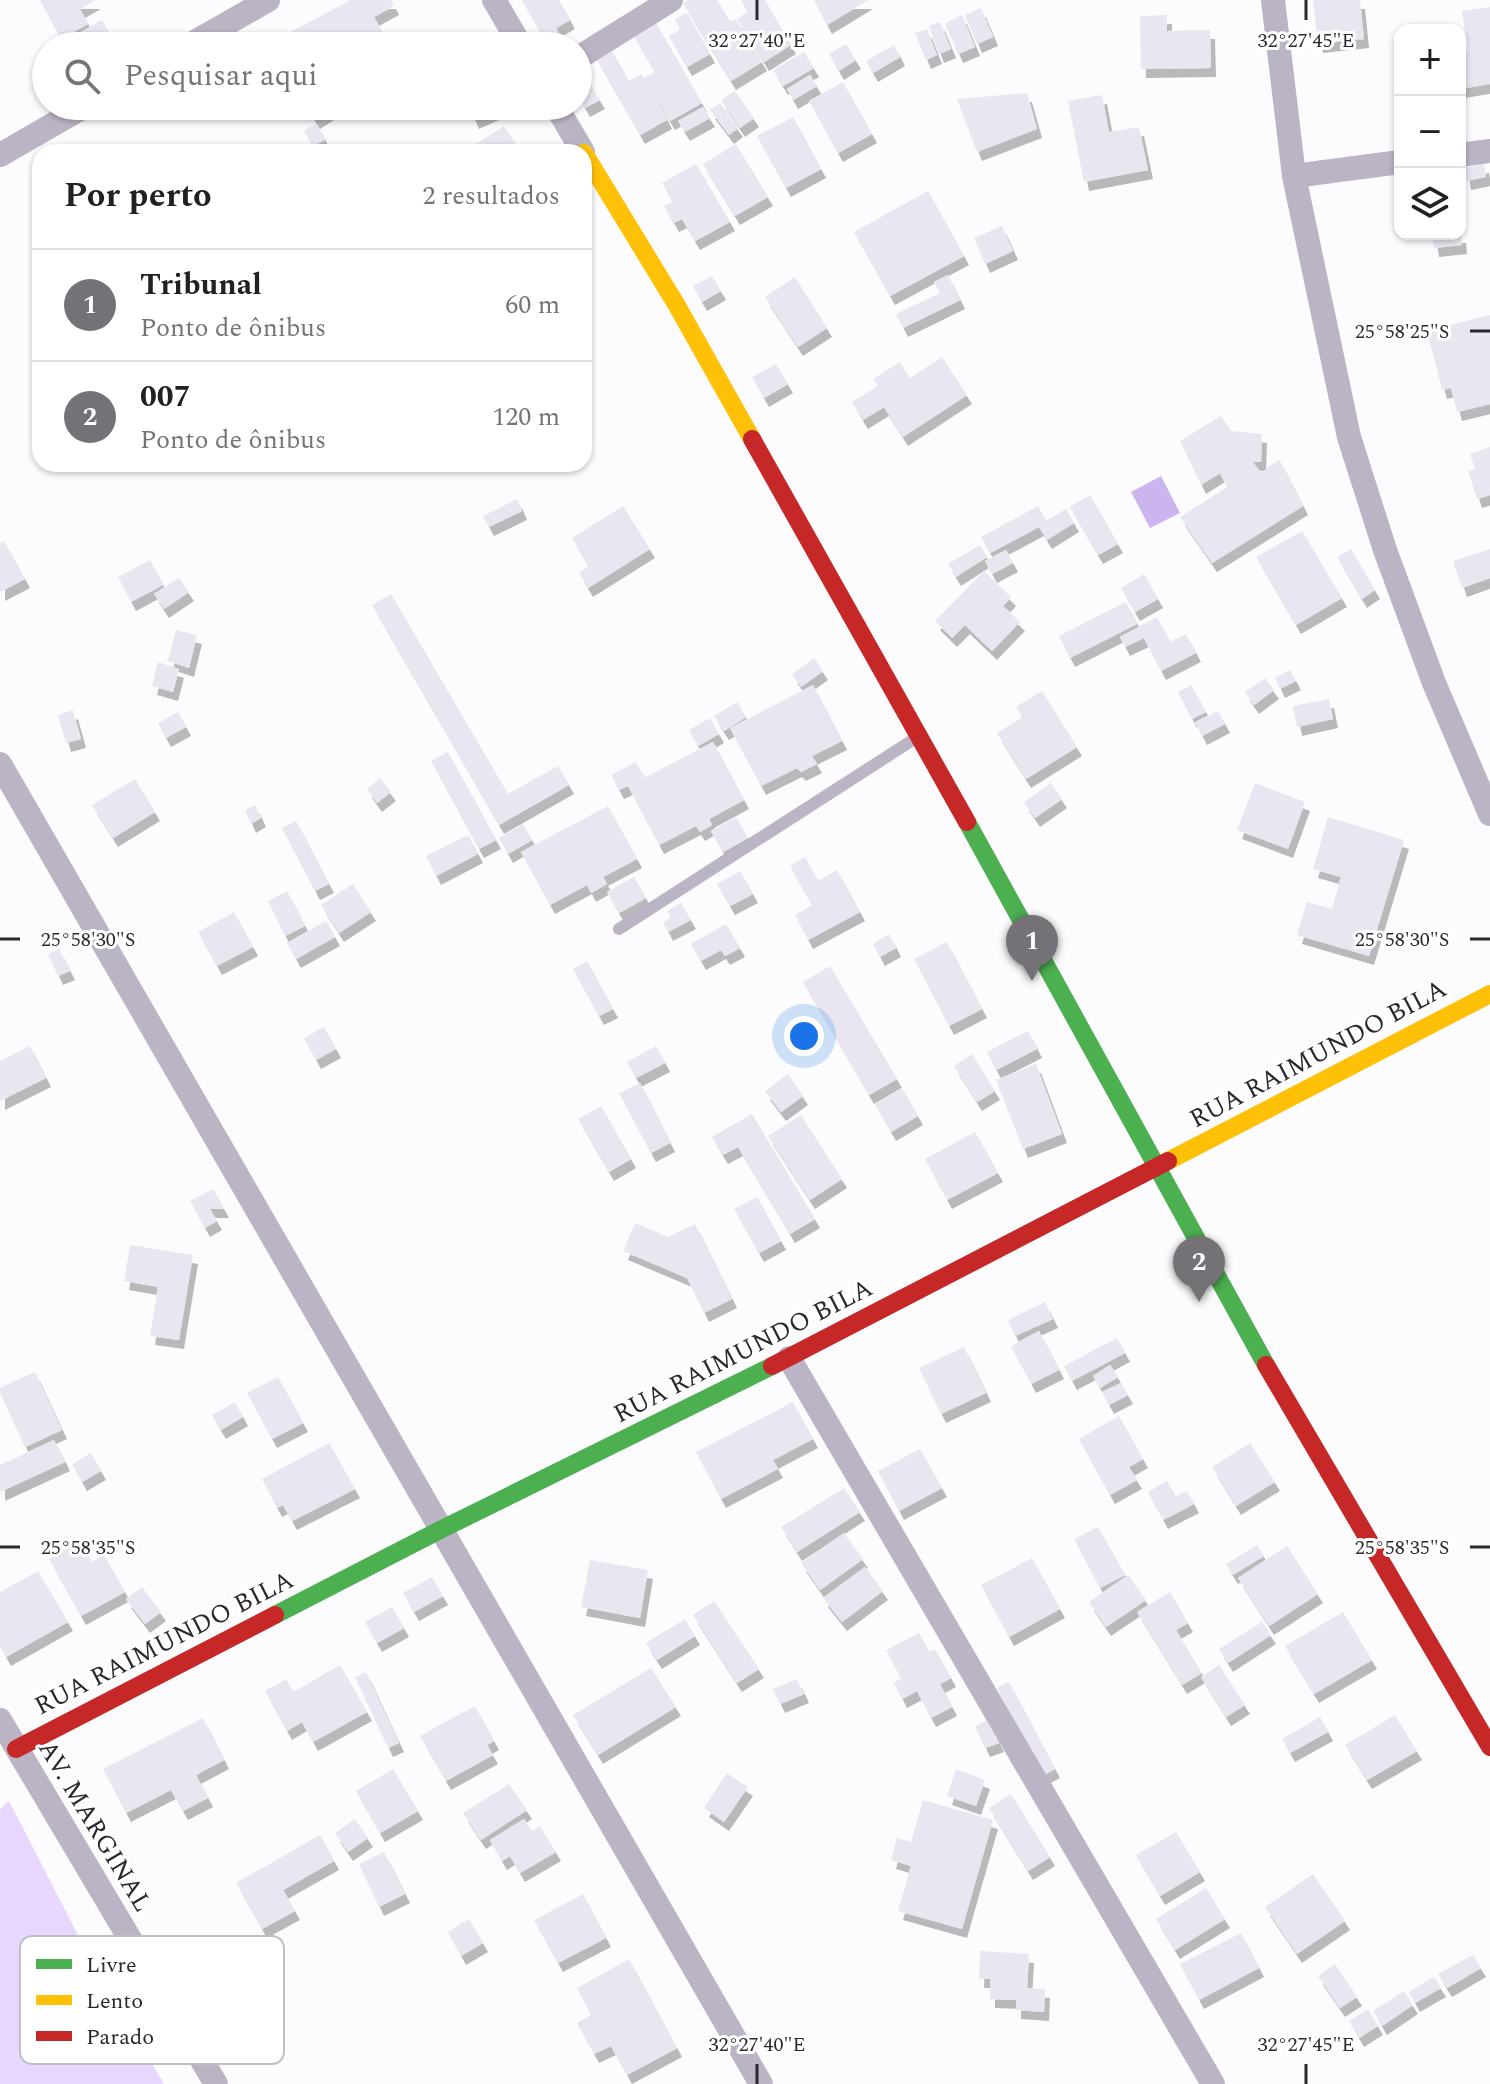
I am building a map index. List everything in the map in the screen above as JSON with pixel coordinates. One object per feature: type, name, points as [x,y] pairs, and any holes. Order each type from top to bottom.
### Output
[{"type":"street","points":[[212,32],[268,0]]},
{"type":"street","points":[[494,0],[513,32]]},
{"type":"street","points":[[592,49],[671,0]]},
{"type":"street","points":[[1273,0],[1294,176],[1349,437],[1385,550],[1434,683],[1490,814]]},
{"type":"street","points":[[0,155],[61,120]]},
{"type":"street","points":[[565,120],[579,144]]},
{"type":"street","points":[[1466,154],[1490,151]]},
{"type":"street","points":[[1294,176],[1394,163]]},
{"type":"street","points":[[592,165],[676,304],[920,736],[1239,1318],[1490,1747]]},
{"type":"street","points":[[0,764],[761,2084]]},
{"type":"street","name":"RUA RAIMUNDO BILA","points":[[16,1749],[442,1529],[789,1358],[1490,994]]},
{"type":"street","points":[[789,1358],[1213,2084]]},
{"type":"street","name":"AV. MARGINAL","points":[[0,1720],[128,1936]]},
{"type":"street","name":"AV. MARGINAL","points":[[204,2064],[216,2084]]},
{"type":"lane","points":[[619,929],[920,736]]},
{"type":"shaded area","points":[[1161,476],[1180,513],[1150,528],[1131,492]]},
{"type":"shaded area","points":[[9,1801],[78,1936],[20,1936],[20,2064],[152,2064],[164,2084],[0,2084],[0,1809]]},
{"type":"building","points":[[40,0],[96,0],[80,9],[88,24],[74,32],[57,32]]},
{"type":"building","points":[[351,0],[391,0],[394,6],[374,17],[382,32],[290,32]]},
{"type":"building","points":[[522,0],[559,0],[570,20],[556,28],[558,32],[540,32]]},
{"type":"building","points":[[688,0],[717,0],[730,21],[736,19],[762,62],[731,81],[683,3]]},
{"type":"building","points":[[741,0],[765,0],[791,45],[764,62],[737,19],[747,12]]},
{"type":"building","points":[[814,0],[868,0],[827,25]]},
{"type":"building","points":[[1313,0],[1360,0],[1364,39],[1318,44]]},
{"type":"building","points":[[1490,7],[1490,84],[1466,88],[1468,50],[1462,11]]},
{"type":"building","points":[[981,8],[993,37],[977,44],[965,15]]},
{"type":"building","points":[[687,13],[710,54],[687,67],[669,36],[680,30],[675,19]]},
{"type":"building","points":[[962,15],[975,47],[958,54],[945,23]]},
{"type":"building","points":[[1167,15],[1167,31],[1210,30],[1211,68],[1141,69],[1140,16]]},
{"type":"building","points":[[102,20],[108,32],[81,32]]},
{"type":"building","points":[[655,21],[702,103],[670,121],[657,100],[667,120],[640,135],[597,60],[612,51],[629,81],[641,74],[644,78],[655,72],[633,34]]},
{"type":"building","points":[[940,22],[951,49],[939,54],[929,26]]},
{"type":"building","points":[[927,29],[937,55],[926,60],[915,33]]},
{"type":"building","points":[[846,44],[856,60],[839,71],[829,54]]},
{"type":"building","points":[[894,45],[900,57],[873,73],[866,61]]},
{"type":"building","points":[[804,52],[814,68],[783,86],[773,70]]},
{"type":"building","points":[[810,75],[817,86],[793,100],[787,89]]},
{"type":"building","points":[[843,82],[872,134],[838,153],[809,101]]},
{"type":"building","points":[[592,87],[600,100],[592,104]]},
{"type":"building","points":[[735,91],[754,118],[740,128],[721,100]]},
{"type":"building","points":[[1027,93],[1037,129],[977,152],[957,99]]},
{"type":"building","points":[[1102,95],[1109,132],[1139,127],[1148,170],[1084,182],[1068,101]]},
{"type":"building","points":[[720,103],[738,128],[729,135],[710,110]]},
{"type":"building","points":[[703,107],[710,118],[685,132],[678,121]]},
{"type":"building","points":[[793,117],[821,169],[786,188],[757,136]]},
{"type":"building","points":[[317,124],[325,140],[311,144],[304,130]]},
{"type":"building","points":[[504,126],[516,144],[476,144]]},
{"type":"building","points":[[736,144],[768,197],[735,216],[703,164]]},
{"type":"building","points":[[696,164],[730,222],[695,241],[682,219],[674,223],[664,206],[673,202],[662,183]]},
{"type":"building","points":[[1484,164],[1486,177],[1466,181],[1466,168]]},
{"type":"building","points":[[928,191],[964,256],[890,296],[854,232]]},
{"type":"building","points":[[1002,226],[1013,251],[985,264],[974,238]]},
{"type":"building","points":[[1433,240],[1462,240],[1462,245],[1434,248]]},
{"type":"building","points":[[948,275],[960,300],[903,328],[896,314],[940,293],[934,282]]},
{"type":"building","points":[[712,276],[721,291],[702,302],[693,286]]},
{"type":"building","points":[[795,277],[827,328],[798,347],[765,297]]},
{"type":"building","points":[[1490,315],[1490,404],[1457,412],[1451,388],[1442,390],[1427,331]]},
{"type":"building","points":[[942,357],[967,395],[903,437],[884,407],[863,420],[852,402],[878,386],[873,379],[900,362],[910,378]]},
{"type":"building","points":[[776,364],[788,384],[764,398],[752,377]]},
{"type":"building","points":[[1221,416],[1231,431],[1262,434],[1261,462],[1253,462],[1261,473],[1279,459],[1303,506],[1212,563],[1180,517],[1227,487],[1220,473],[1201,485],[1180,441]]},
{"type":"building","points":[[1490,447],[1490,495],[1477,499],[1468,471],[1475,469],[1470,454]]},
{"type":"building","points":[[1090,495],[1118,544],[1098,555],[1070,507]]},
{"type":"building","points":[[517,499],[522,511],[489,527],[483,516]]},
{"type":"building","points":[[623,506],[650,549],[588,588],[579,573],[589,566],[572,538]]},
{"type":"building","points":[[1038,506],[1046,521],[1066,509],[1074,523],[1047,540],[1039,527],[990,553],[981,537]]},
{"type":"building","points":[[1302,531],[1342,598],[1296,625],[1256,557]]},
{"type":"building","points":[[4,541],[25,579],[0,592],[0,543]]},
{"type":"building","points":[[980,545],[987,557],[956,577],[948,564]]},
{"type":"building","points":[[1351,549],[1375,590],[1362,599],[1337,557]]},
{"type":"building","points":[[1490,549],[1490,578],[1462,588],[1453,561]]},
{"type":"building","points":[[1006,550],[1013,563],[992,574],[985,561]]},
{"type":"building","points":[[150,560],[163,585],[131,602],[118,577]]},
{"type":"building","points":[[984,571],[1011,597],[1003,606],[1020,622],[992,651],[965,625],[952,638],[935,621]]},
{"type":"building","points":[[1144,574],[1158,599],[1135,612],[1121,588]]},
{"type":"building","points":[[179,578],[189,592],[164,609],[154,594]]},
{"type":"building","points":[[391,594],[508,794],[558,766],[569,785],[499,825],[372,605]]},
{"type":"building","points":[[1126,602],[1137,624],[1070,658],[1059,636]]},
{"type":"building","points":[[1157,617],[1170,642],[1186,634],[1196,653],[1161,671],[1144,638],[1125,647],[1120,637]]},
{"type":"building","points":[[176,630],[197,635],[189,668],[168,661]]},
{"type":"building","points":[[814,658],[823,671],[801,687],[792,674]]},
{"type":"building","points":[[158,662],[179,669],[173,692],[152,686]]},
{"type":"building","points":[[1290,670],[1296,681],[1280,689],[1275,678]]},
{"type":"building","points":[[1265,678],[1274,690],[1254,705],[1245,692]]},
{"type":"building","points":[[813,685],[842,741],[812,756],[817,764],[801,772],[797,768],[761,786],[730,728]]},
{"type":"building","points":[[1191,685],[1206,712],[1192,719],[1178,692]]},
{"type":"building","points":[[1042,691],[1077,747],[1026,779],[997,733],[1023,717],[1016,707]]},
{"type":"building","points":[[1329,699],[1333,719],[1297,727],[1293,706]]},
{"type":"building","points":[[737,702],[746,717],[724,731],[714,716]]},
{"type":"building","points":[[73,710],[81,739],[66,743],[58,715]]},
{"type":"building","points":[[1218,711],[1225,724],[1202,736],[1195,722]]},
{"type":"building","points":[[178,712],[186,727],[166,738],[158,723]]},
{"type":"building","points":[[710,718],[719,734],[698,746],[689,730]]},
{"type":"building","points":[[713,742],[744,800],[709,819],[712,825],[700,832],[696,826],[659,845],[628,786],[619,790],[611,775],[636,762],[644,778]]},
{"type":"building","points":[[448,752],[496,840],[479,849],[431,761]]},
{"type":"building","points":[[380,778],[391,792],[377,803],[367,789]]},
{"type":"building","points":[[135,779],[155,812],[113,838],[92,805]]},
{"type":"building","points":[[1051,783],[1062,799],[1035,818],[1024,802]]},
{"type":"building","points":[[1255,783],[1305,802],[1288,849],[1237,830]]},
{"type":"building","points":[[255,805],[261,818],[251,824],[245,810]]},
{"type":"building","points":[[608,806],[637,859],[603,877],[607,884],[591,893],[587,885],[550,905],[521,852]]},
{"type":"building","points":[[736,817],[748,838],[723,852],[711,831]]},
{"type":"building","points":[[1328,817],[1404,840],[1369,956],[1297,935],[1307,902],[1332,909],[1341,877],[1313,869]]},
{"type":"building","points":[[296,821],[329,884],[315,891],[282,828]]},
{"type":"building","points":[[523,824],[532,840],[508,854],[499,838]]},
{"type":"building","points":[[468,835],[478,854],[436,876],[426,856]]},
{"type":"building","points":[[805,857],[818,881],[837,870],[860,912],[808,940],[795,915],[812,905],[790,866]]},
{"type":"building","points":[[740,871],[753,894],[730,906],[717,884]]},
{"type":"building","points":[[634,877],[646,898],[619,913],[607,892]]},
{"type":"building","points":[[353,884],[371,912],[339,933],[321,905]]},
{"type":"building","points":[[287,891],[305,926],[285,936],[268,901]]},
{"type":"building","points":[[681,903],[691,920],[668,932],[663,922],[671,918],[667,911]]},
{"type":"building","points":[[234,912],[253,947],[217,966],[198,932]]},
{"type":"building","points":[[326,921],[335,937],[296,959],[287,943]]},
{"type":"building","points":[[726,924],[740,948],[725,956],[721,950],[701,961],[691,944]]},
{"type":"building","points":[[889,934],[896,948],[880,957],[873,944]]},
{"type":"building","points":[[947,942],[982,1009],[949,1026],[914,959]]},
{"type":"building","points":[[59,949],[70,971],[58,976],[48,954]]},
{"type":"building","points":[[587,961],[613,1009],[599,1016],[573,969]]},
{"type":"building","points":[[830,966],[897,1079],[869,1095],[803,982]]},
{"type":"building","points":[[324,1027],[336,1049],[316,1060],[304,1038]]},
{"type":"building","points":[[1028,1031],[1037,1049],[996,1070],[987,1052]]},
{"type":"building","points":[[30,1046],[46,1078],[0,1101],[0,1061]]},
{"type":"building","points":[[656,1046],[665,1063],[636,1078],[627,1062]]},
{"type":"building","points":[[972,1054],[995,1091],[977,1102],[954,1066]]},
{"type":"building","points":[[1036,1064],[1062,1134],[1023,1149],[996,1080]]},
{"type":"building","points":[[788,1074],[803,1096],[781,1112],[765,1091]]},
{"type":"building","points":[[640,1083],[670,1143],[651,1153],[619,1093]]},
{"type":"building","points":[[902,1088],[918,1116],[891,1132],[875,1104]]},
{"type":"building","points":[[601,1106],[631,1159],[609,1172],[578,1119]]},
{"type":"building","points":[[752,1114],[815,1219],[790,1234],[738,1147],[723,1155],[712,1137]]},
{"type":"building","points":[[801,1115],[842,1179],[810,1200],[768,1136]]},
{"type":"building","points":[[975,1132],[998,1173],[947,1200],[925,1159]]},
{"type":"building","points":[[213,1189],[224,1209],[210,1209],[217,1221],[205,1228],[190,1201]]},
{"type":"building","points":[[757,1197],[781,1241],[759,1253],[734,1209]]},
{"type":"building","points":[[635,1223],[668,1237],[695,1224],[732,1299],[704,1313],[687,1278],[623,1251]]},
{"type":"building","points":[[130,1245],[193,1255],[179,1340],[150,1336],[158,1287],[124,1281]]},
{"type":"building","points":[[1045,1302],[1053,1319],[1015,1336],[1008,1320]]},
{"type":"building","points":[[1039,1331],[1059,1370],[1031,1384],[1011,1346]]},
{"type":"building","points":[[1117,1338],[1125,1353],[1072,1381],[1064,1366]]},
{"type":"building","points":[[964,1347],[986,1393],[941,1414],[919,1368]]},
{"type":"building","points":[[1110,1365],[1118,1377],[1100,1388],[1093,1376]]},
{"type":"building","points":[[35,1372],[62,1430],[25,1447],[0,1388]]},
{"type":"building","points":[[278,1377],[303,1423],[272,1439],[247,1393]]},
{"type":"building","points":[[1121,1383],[1128,1395],[1109,1405],[1102,1392]]},
{"type":"building","points":[[235,1402],[243,1417],[221,1430],[212,1415]]},
{"type":"building","points":[[793,1402],[813,1439],[773,1460],[778,1469],[721,1499],[696,1452]]},
{"type":"building","points":[[1119,1416],[1143,1459],[1129,1467],[1137,1480],[1110,1495],[1079,1439]]},
{"type":"building","points":[[54,1440],[65,1462],[0,1492],[0,1465]]},
{"type":"building","points":[[329,1443],[355,1489],[292,1521],[283,1505],[277,1508],[262,1479]]},
{"type":"building","points":[[1250,1443],[1275,1482],[1236,1506],[1212,1467]]},
{"type":"building","points":[[920,1449],[942,1488],[899,1511],[878,1471]]},
{"type":"building","points":[[91,1453],[101,1471],[82,1482],[72,1464]]},
{"type":"building","points":[[1167,1481],[1175,1497],[1187,1491],[1194,1504],[1163,1520],[1148,1492]]},
{"type":"building","points":[[844,1488],[860,1512],[797,1552],[781,1527]]},
{"type":"building","points":[[1098,1527],[1125,1575],[1100,1588],[1074,1539]]},
{"type":"building","points":[[844,1533],[863,1559],[820,1590],[801,1563]]},
{"type":"building","points":[[80,1541],[92,1562],[104,1555],[125,1592],[81,1616],[49,1559]]},
{"type":"building","points":[[1257,1545],[1264,1556],[1233,1575],[1226,1564]]},
{"type":"building","points":[[1287,1546],[1318,1594],[1269,1626],[1238,1578]]},
{"type":"building","points":[[1032,1558],[1060,1609],[1009,1637],[981,1585]]},
{"type":"building","points":[[590,1560],[648,1570],[640,1618],[581,1607]]},
{"type":"building","points":[[865,1567],[883,1591],[842,1622],[823,1598]]},
{"type":"building","points":[[38,1571],[68,1622],[6,1657],[0,1646],[0,1592]]},
{"type":"building","points":[[1128,1575],[1146,1600],[1106,1627],[1089,1602]]},
{"type":"building","points":[[432,1577],[443,1596],[414,1612],[403,1593]]},
{"type":"building","points":[[142,1587],[161,1612],[145,1624],[126,1599]]},
{"type":"building","points":[[1170,1592],[1188,1623],[1176,1630],[1202,1673],[1182,1685],[1137,1612]]},
{"type":"building","points":[[714,1601],[759,1669],[737,1683],[693,1615]]},
{"type":"building","points":[[392,1607],[404,1628],[377,1643],[365,1622]]},
{"type":"building","points":[[1343,1612],[1372,1660],[1314,1694],[1285,1646]]},
{"type":"building","points":[[685,1619],[695,1636],[657,1660],[646,1643]]},
{"type":"building","points":[[1262,1622],[1271,1635],[1228,1663],[1219,1649]]},
{"type":"building","points":[[919,1633],[929,1652],[935,1649],[951,1678],[940,1684],[952,1707],[931,1718],[917,1691],[902,1699],[894,1683],[901,1678],[886,1650]]},
{"type":"building","points":[[340,1665],[367,1712],[313,1742],[302,1722],[287,1731],[265,1691],[286,1679],[293,1692]]},
{"type":"building","points":[[1219,1665],[1245,1705],[1226,1717],[1201,1677]]},
{"type":"building","points":[[651,1668],[676,1707],[598,1755],[573,1715]]},
{"type":"building","points":[[366,1672],[399,1743],[388,1748],[355,1677]]},
{"type":"building","points":[[797,1679],[804,1694],[780,1704],[773,1689]]},
{"type":"building","points":[[1009,1682],[1055,1769],[1044,1775],[997,1688]]},
{"type":"building","points":[[475,1706],[494,1741],[487,1745],[493,1755],[446,1781],[420,1736]]},
{"type":"building","points":[[1395,1715],[1417,1751],[1367,1780],[1345,1745]]},
{"type":"building","points":[[1320,1717],[1328,1732],[1290,1753],[1282,1739]]},
{"type":"building","points":[[203,1718],[224,1760],[196,1775],[208,1798],[183,1811],[171,1790],[126,1813],[103,1769]]},
{"type":"building","points":[[988,1720],[999,1743],[985,1748],[975,1726]]},
{"type":"building","points":[[393,1769],[418,1811],[380,1833],[356,1791]]},
{"type":"building","points":[[956,1769],[985,1780],[976,1806],[947,1796]]},
{"type":"building","points":[[727,1773],[748,1787],[724,1822],[704,1808]]},
{"type":"building","points":[[509,1784],[527,1810],[481,1840],[463,1813]]},
{"type":"building","points":[[1011,1794],[1050,1857],[1028,1871],[989,1808]]},
{"type":"building","points":[[923,1800],[993,1820],[962,1929],[898,1911],[911,1866],[891,1860],[897,1838],[911,1842]]},
{"type":"building","points":[[355,1819],[368,1838],[348,1852],[335,1833]]},
{"type":"building","points":[[524,1819],[532,1831],[540,1826],[556,1852],[520,1873],[510,1856],[502,1861],[490,1840]]},
{"type":"building","points":[[1176,1832],[1200,1872],[1160,1896],[1136,1855]]},
{"type":"building","points":[[320,1835],[334,1861],[283,1890],[295,1911],[262,1929],[236,1883]]},
{"type":"building","points":[[384,1852],[405,1894],[379,1907],[359,1864]]},
{"type":"building","points":[[1313,1874],[1345,1921],[1297,1954],[1265,1907]]},
{"type":"building","points":[[1206,1888],[1225,1919],[1175,1950],[1156,1919]]},
{"type":"building","points":[[583,1894],[606,1938],[558,1963],[534,1920]]},
{"type":"building","points":[[469,1919],[483,1943],[461,1956],[448,1932]]},
{"type":"building","points":[[1241,1933],[1259,1968],[1199,2000],[1180,1964]]},
{"type":"building","points":[[980,1951],[1029,1954],[1027,1988],[1045,1989],[1044,2012],[1016,2010],[1016,2000],[990,1999],[990,1979],[979,1979]]},
{"type":"building","points":[[1473,1955],[1481,1968],[1447,1988],[1438,1974]]},
{"type":"building","points":[[629,1959],[677,2048],[627,2075],[611,2046],[594,2054],[577,2023],[591,2015],[577,1988]]},
{"type":"building","points":[[1335,1964],[1357,1997],[1340,2008],[1318,1976]]},
{"type":"building","points":[[1434,1977],[1441,1988],[1415,2003],[1409,1992]]},
{"type":"building","points":[[1404,1991],[1413,2005],[1382,2026],[1373,2011]]},
{"type":"building","points":[[1368,2009],[1378,2026],[1359,2038],[1349,2021]]},
{"type":"traffic: fast","points":[[967,822],[1266,1365]]},
{"type":"traffic: fast","points":[[275,1615],[772,1366]]},
{"type":"traffic: slow","points":[[592,166],[676,304],[752,439]]},
{"type":"traffic: slow","points":[[1168,1161],[1490,994]]},
{"type":"traffic: jam","points":[[752,439],[967,822]]},
{"type":"traffic: jam","points":[[772,1366],[1168,1161]]},
{"type":"traffic: jam","points":[[1266,1365],[1490,1747]]},
{"type":"traffic: jam","points":[[16,1749],[275,1615]]},
{"type":"place","name":"Tribunal","points":[[1032,981]]},
{"type":"place","name":"007","points":[[1199,1302]]}]
